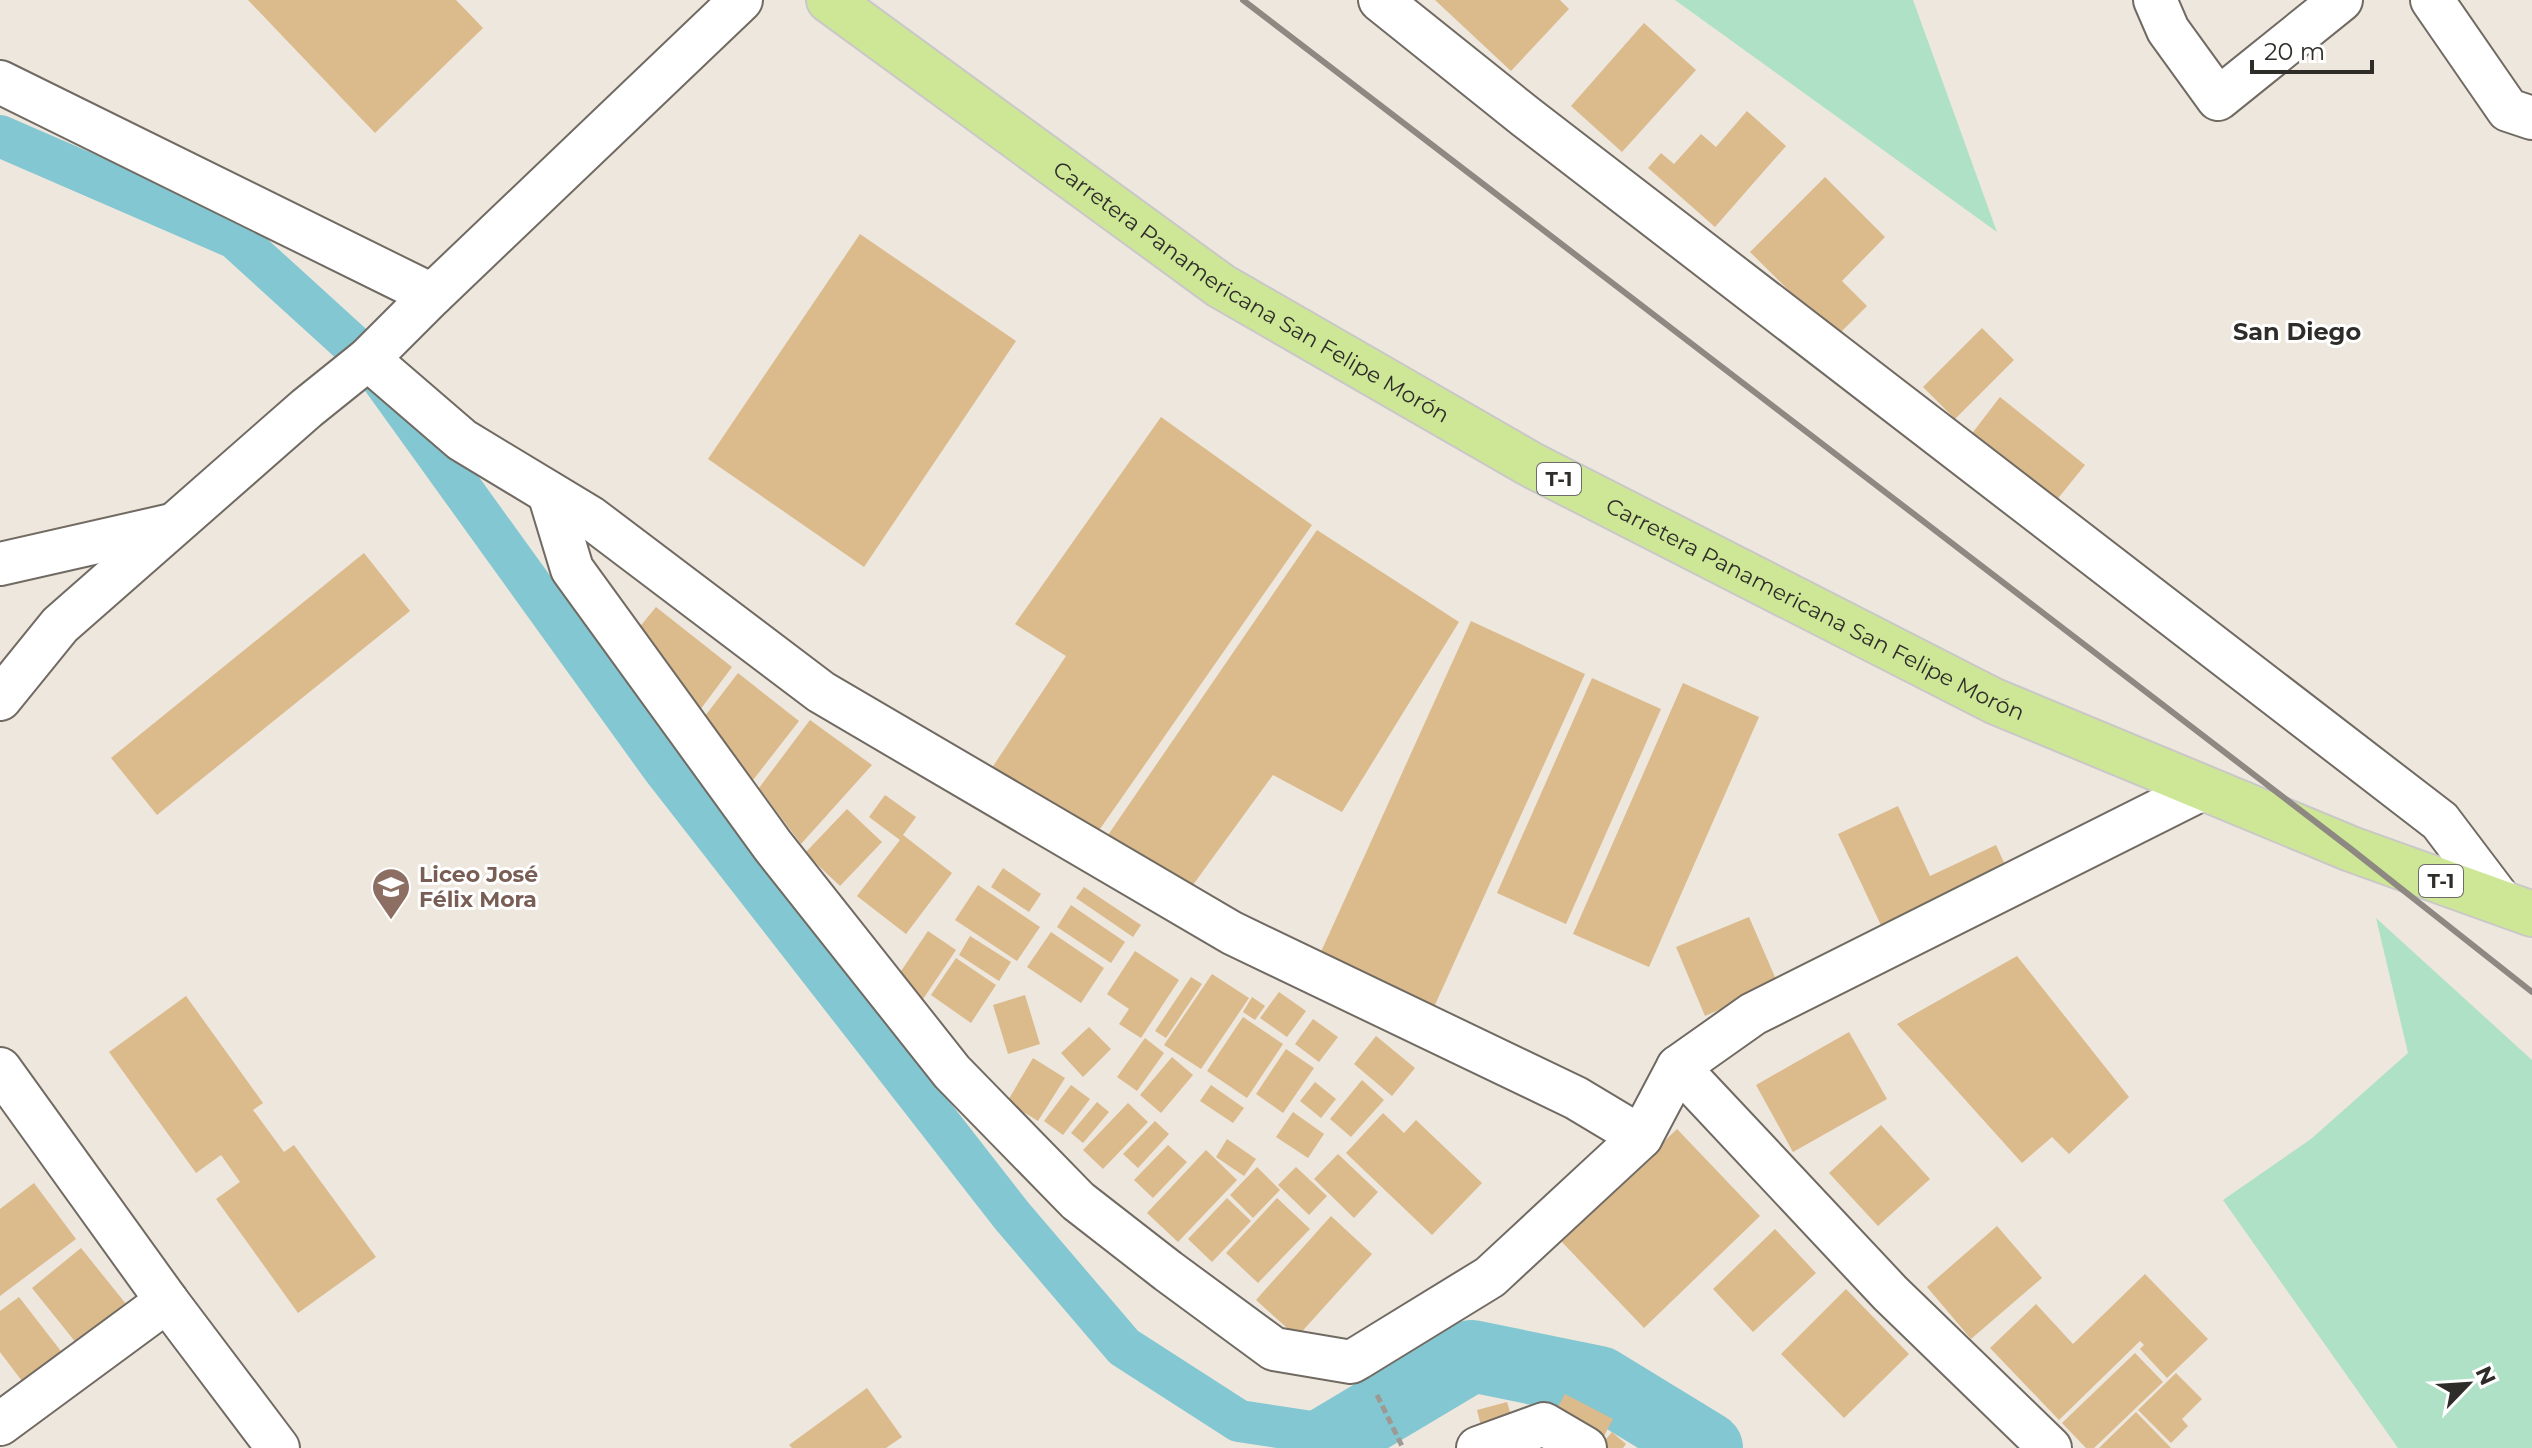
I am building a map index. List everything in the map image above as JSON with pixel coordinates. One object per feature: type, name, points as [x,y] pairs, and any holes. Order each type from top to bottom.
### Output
[{"type":"main road","name":"Carretera Panamericana San Felipe Morón","points":[[829,0],[1221,286],[1530,464],[1994,701],[2351,849],[2517,909]]},
{"type":"street","points":[[0,699],[60,625],[307,408],[368,359],[741,0]]},
{"type":"street","points":[[1380,0],[1538,127],[2440,821],[2517,909]]},
{"type":"street","points":[[2155,0],[2168,30],[2218,99],[2341,0]]},
{"type":"street","points":[[2432,0],[2508,110],[2532,118]]},
{"type":"street","points":[[0,82],[432,295]]},
{"type":"street","points":[[368,359],[462,440],[591,518],[821,692],[1232,933],[1576,1098],[1641,1137]]},
{"type":"street","points":[[549,493],[572,569],[773,846],[952,1072],[1078,1201],[1274,1349],[1351,1362],[1358,1358],[1490,1277],[1641,1137],[1678,1067],[1753,1014],[2204,788]]},
{"type":"street","points":[[0,564],[177,523]]},
{"type":"street","points":[[1678,1067],[1890,1293],[2050,1448]]},
{"type":"street","points":[[0,1069],[167,1301],[278,1448]]},
{"type":"street","points":[[0,1424],[167,1301]]},
{"type":"street","points":[[1478,1448],[1544,1424],[1585,1448]]},
{"type":"path","points":[[1372,1386],[1403,1448]]},
{"type":"green space","points":[[1675,0],[1913,0],[1997,232]]},
{"type":"green space","points":[[2376,918],[2532,1060],[2532,1448],[2398,1448],[2223,1200],[2311,1139],[2408,1053]]},
{"type":"building","points":[[248,0],[456,0],[483,28],[375,133]]},
{"type":"building","points":[[1435,0],[1560,0],[1569,9],[1511,71]]},
{"type":"building","points":[[1644,23],[1696,70],[1622,152],[1571,106]]},
{"type":"building","points":[[1747,111],[1786,146],[1715,227],[1648,168],[1661,153],[1674,164],[1701,134],[1716,147]]},
{"type":"building","points":[[1825,177],[1885,237],[1842,281],[1867,306],[1836,337],[1750,252]]},
{"type":"building","points":[[860,234],[1016,341],[864,567],[708,459]]},
{"type":"building","points":[[1982,328],[2014,360],[1955,419],[1923,387]]},
{"type":"building","points":[[2000,397],[2085,465],[2051,507],[1967,440]]},
{"type":"building","points":[[1161,417],[1312,525],[1086,849],[980,786],[1066,656],[1015,624]]},
{"type":"building","points":[[1317,530],[1459,622],[1342,812],[1273,775],[1174,911],[1095,854]]},
{"type":"building","points":[[364,553],[410,611],[157,815],[111,758]]},
{"type":"building","points":[[656,607],[732,667],[700,710],[638,629]]},
{"type":"building","points":[[1471,621],[1585,674],[1434,1007],[1320,954]]},
{"type":"building","points":[[738,673],[799,721],[753,780],[705,716]]},
{"type":"building","points":[[1592,678],[1661,709],[1566,924],[1497,893]]},
{"type":"building","points":[[1683,683],[1759,717],[1649,967],[1573,934]]},
{"type":"building","points":[[810,720],[872,765],[801,844],[759,788]]},
{"type":"building","points":[[885,795],[916,817],[903,835],[952,873],[906,934],[857,896],[900,840],[869,817]]},
{"type":"building","points":[[1898,806],[1930,876],[1996,845],[2012,880],[1887,938],[1838,834]]},
{"type":"building","points":[[847,809],[882,842],[840,886],[805,853]]},
{"type":"building","points":[[1003,868],[1041,894],[1029,912],[991,887]]},
{"type":"building","points":[[978,885],[1040,927],[1017,961],[955,920]]},
{"type":"building","points":[[1084,887],[1141,925],[1133,937],[1076,898]]},
{"type":"building","points":[[1071,905],[1125,942],[1111,963],[1057,927]]},
{"type":"building","points":[[1749,917],[1778,984],[1705,1016],[1676,947]]},
{"type":"building","points":[[928,931],[956,950],[917,1008],[889,989]]},
{"type":"building","points":[[1051,932],[1104,968],[1081,1003],[1027,967]]},
{"type":"building","points":[[970,936],[1011,962],[999,981],[959,955]]},
{"type":"building","points":[[1135,951],[1179,980],[1141,1038],[1119,1024],[1129,1009],[1107,994]]},
{"type":"building","points":[[2017,956],[2129,1097],[2069,1154],[2052,1137],[2022,1163],[1897,1024]]},
{"type":"building","points":[[956,958],[996,985],[971,1023],[931,995]]},
{"type":"building","points":[[1212,974],[1249,998],[1201,1069],[1164,1045]]},
{"type":"building","points":[[1191,977],[1202,984],[1166,1038],[1155,1031]]},
{"type":"building","points":[[1279,992],[1306,1011],[1287,1037],[1260,1018]]},
{"type":"building","points":[[1025,995],[1040,1044],[1008,1054],[993,1005]]},
{"type":"building","points":[[186,996],[263,1103],[253,1110],[284,1152],[294,1145],[376,1257],[298,1313],[216,1199],[240,1182],[221,1155],[196,1173],[109,1052]]},
{"type":"building","points":[[1252,997],[1265,1006],[1255,1020],[1243,1012]]},
{"type":"building","points":[[1243,1017],[1283,1044],[1247,1098],[1207,1071]]},
{"type":"building","points":[[1313,1019],[1338,1037],[1319,1062],[1295,1044]]},
{"type":"building","points":[[1089,1027],[1111,1049],[1083,1077],[1061,1053]]},
{"type":"building","points":[[1849,1032],[1887,1099],[1793,1152],[1756,1085]]},
{"type":"building","points":[[1376,1036],[1415,1068],[1392,1096],[1354,1064]]},
{"type":"building","points":[[1145,1038],[1164,1053],[1137,1091],[1117,1077]]},
{"type":"building","points":[[1286,1049],[1314,1068],[1283,1113],[1256,1094]]},
{"type":"building","points":[[1172,1057],[1193,1075],[1161,1113],[1140,1095]]},
{"type":"building","points":[[1033,1058],[1065,1078],[1038,1121],[1007,1102]]},
{"type":"building","points":[[1362,1080],[1384,1100],[1351,1137],[1330,1119]]},
{"type":"building","points":[[1315,1082],[1336,1099],[1321,1118],[1300,1101]]},
{"type":"building","points":[[1071,1085],[1090,1099],[1063,1135],[1044,1121]]},
{"type":"building","points":[[1211,1085],[1244,1108],[1233,1123],[1200,1101]]},
{"type":"building","points":[[1097,1102],[1109,1112],[1083,1143],[1071,1133]]},
{"type":"building","points":[[1128,1103],[1148,1122],[1103,1169],[1083,1150]]},
{"type":"building","points":[[1293,1112],[1324,1134],[1308,1158],[1276,1137]]},
{"type":"building","points":[[1383,1113],[1404,1133],[1416,1120],[1482,1183],[1432,1235],[1346,1153]]},
{"type":"building","points":[[1155,1121],[1169,1134],[1138,1168],[1123,1154]]},
{"type":"building","points":[[1881,1125],[1930,1179],[1878,1226],[1829,1173]]},
{"type":"building","points":[[1677,1129],[1760,1216],[1644,1328],[1561,1241]]},
{"type":"building","points":[[1227,1139],[1256,1159],[1244,1176],[1216,1157]]},
{"type":"building","points":[[1168,1145],[1187,1162],[1153,1198],[1134,1180]]},
{"type":"building","points":[[1206,1150],[1237,1180],[1178,1242],[1147,1213]]},
{"type":"building","points":[[1338,1154],[1378,1192],[1354,1218],[1314,1179]]},
{"type":"building","points":[[1257,1167],[1280,1190],[1253,1218],[1230,1195]]},
{"type":"building","points":[[1296,1167],[1327,1196],[1309,1215],[1278,1185]]},
{"type":"building","points":[[34,1183],[76,1239],[0,1296],[0,1209]]},
{"type":"building","points":[[1227,1198],[1251,1221],[1212,1262],[1188,1239]]},
{"type":"building","points":[[1277,1198],[1310,1229],[1258,1283],[1226,1253]]},
{"type":"building","points":[[1331,1216],[1372,1254],[1297,1337],[1256,1300]]},
{"type":"building","points":[[1997,1226],[2042,1278],[1971,1339],[1927,1287]]},
{"type":"building","points":[[1775,1229],[1816,1273],[1753,1332],[1713,1289]]},
{"type":"building","points":[[81,1248],[130,1309],[81,1349],[32,1288]]},
{"type":"building","points":[[2145,1274],[2208,1339],[2167,1378],[2140,1349],[2144,1345],[2140,1341],[2059,1420],[1990,1348],[2036,1304],[2073,1344]]},
{"type":"building","points":[[1846,1289],[1909,1354],[1844,1418],[1781,1354]]},
{"type":"building","points":[[19,1297],[67,1359],[28,1389],[0,1352],[0,1311]]},
{"type":"building","points":[[2135,1353],[2163,1382],[2094,1448],[2086,1448],[2062,1423]]},
{"type":"building","points":[[2176,1373],[2202,1399],[2182,1419],[2188,1426],[2171,1443],[2138,1410]]},
{"type":"building","points":[[867,1388],[902,1437],[886,1448],[792,1448],[789,1445]]},
{"type":"building","points":[[1565,1394],[1613,1419],[1603,1438],[1555,1412]]},
{"type":"building","points":[[1507,1402],[1514,1425],[1483,1434],[1477,1410]]},
{"type":"building","points":[[2136,1412],[2171,1448],[2099,1448]]},
{"type":"building","points":[[1612,1432],[1626,1444],[1623,1448],[1600,1446]]},
{"type":"waterway","points":[[0,136],[235,238],[368,359],[662,767],[1012,1216],[1124,1347],[1239,1421],[1338,1436]]},
{"type":"waterway","points":[[1318,1448],[1472,1356],[1599,1382],[1707,1448]]},
{"type":"railway","points":[[1243,0],[2351,849],[2532,992]]},
{"type":"place","name":"Liceo José Félix Mora","points":[[391,921]]},
{"type":"district","name":"San Diego","points":[[2297,332]]}]
